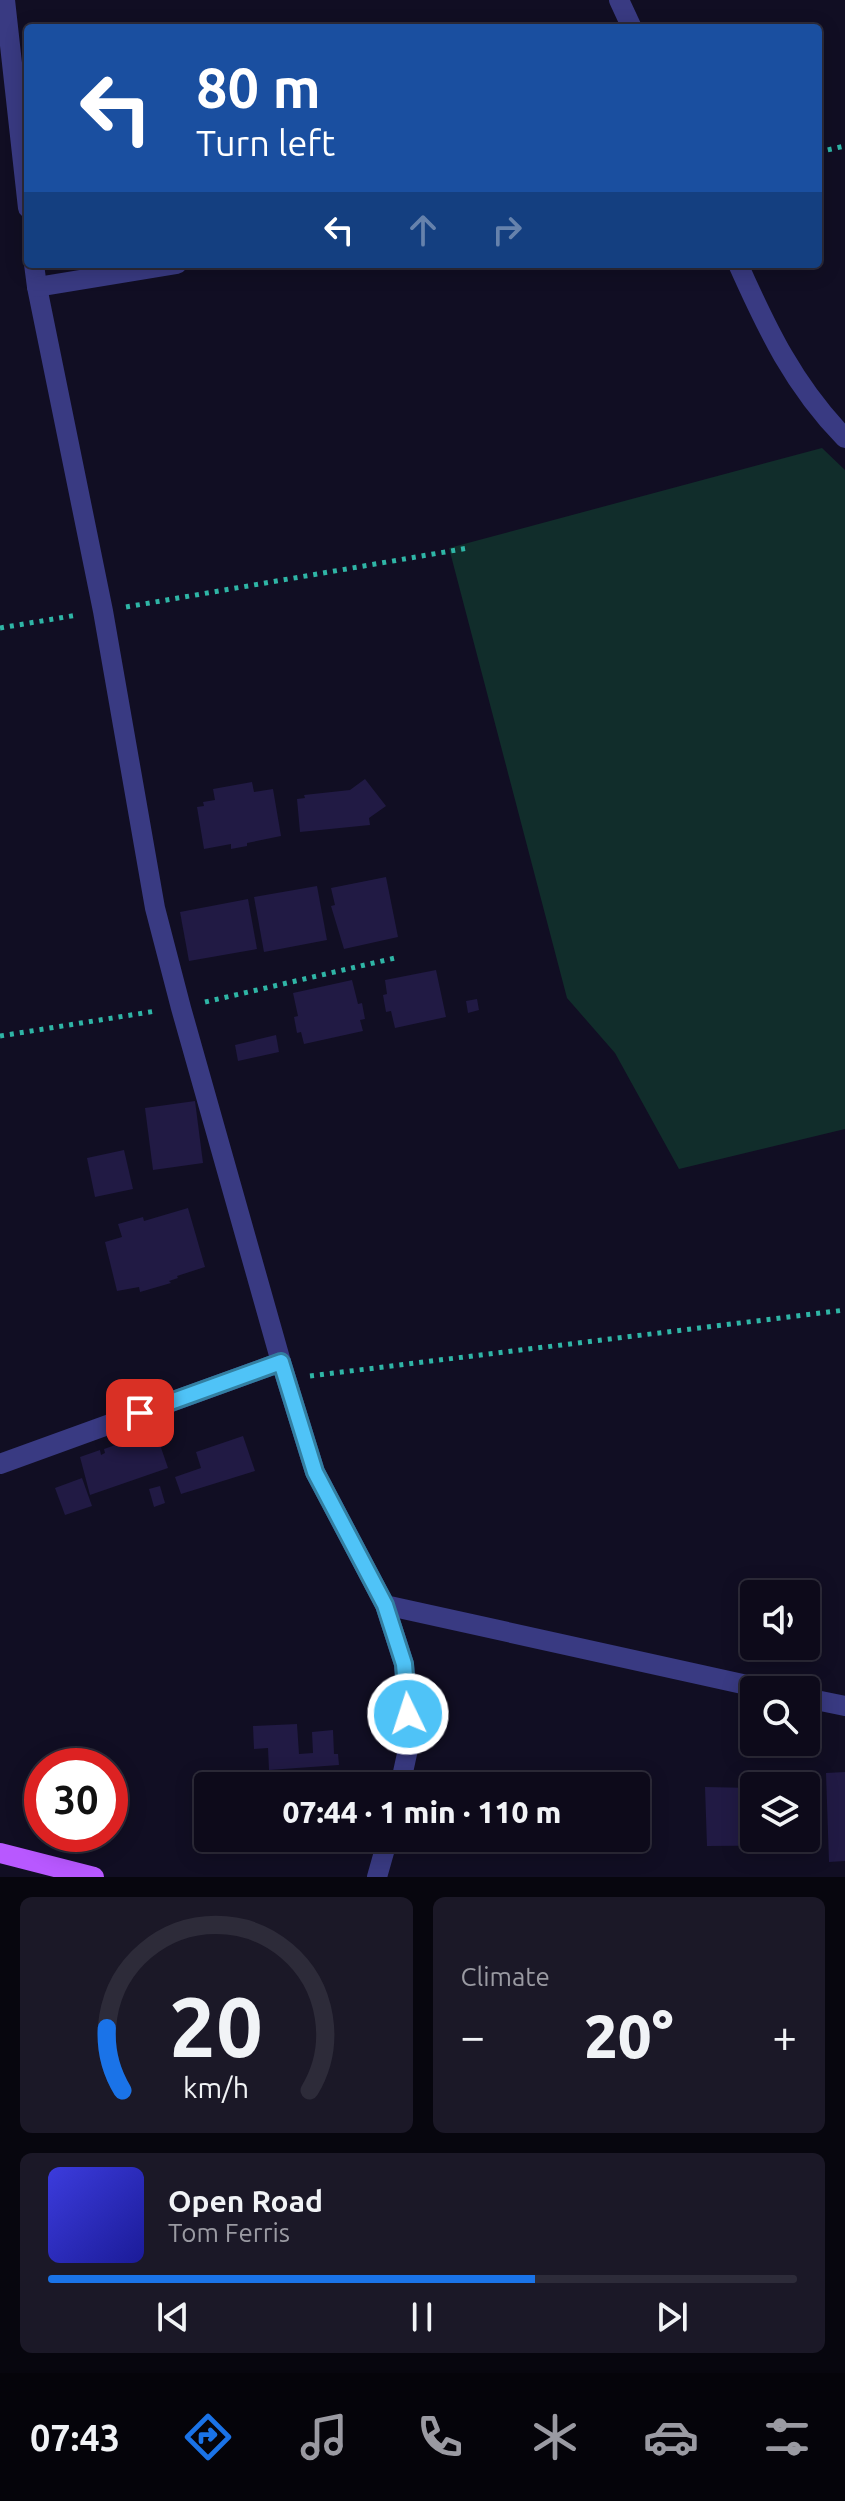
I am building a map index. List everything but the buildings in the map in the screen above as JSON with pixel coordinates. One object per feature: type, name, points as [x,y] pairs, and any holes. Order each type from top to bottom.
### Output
[{"type":"main road","points":[[0,1853],[94,1877]]},
{"type":"street","points":[[5,0],[24,172]]},
{"type":"street","points":[[619,0],[630,24]]},
{"type":"street","points":[[35,268],[103,611],[155,908],[283,1371],[315,1472],[385,1605],[404,1664],[410,1740],[403,1772]]},
{"type":"street","points":[[37,287],[153,268]]},
{"type":"street","points":[[740,268],[790,372],[819,412],[845,438]]},
{"type":"street","points":[[0,1464],[283,1371]]},
{"type":"street","points":[[385,1605],[740,1683]]},
{"type":"street","points":[[820,1701],[845,1706]]},
{"type":"street","points":[[377,1877],[384,1852]]},
{"type":"path","points":[[822,151],[845,146]]},
{"type":"path","points":[[0,628],[468,548]]},
{"type":"path","points":[[283,1371],[845,1310]]},
{"type":"green space","points":[[822,448],[845,470],[845,1129],[679,1169],[615,1053],[567,998],[449,548]]},
{"type":"route","points":[[140,1413],[281,1362],[315,1472],[385,1605],[404,1664],[408,1714]]}]
